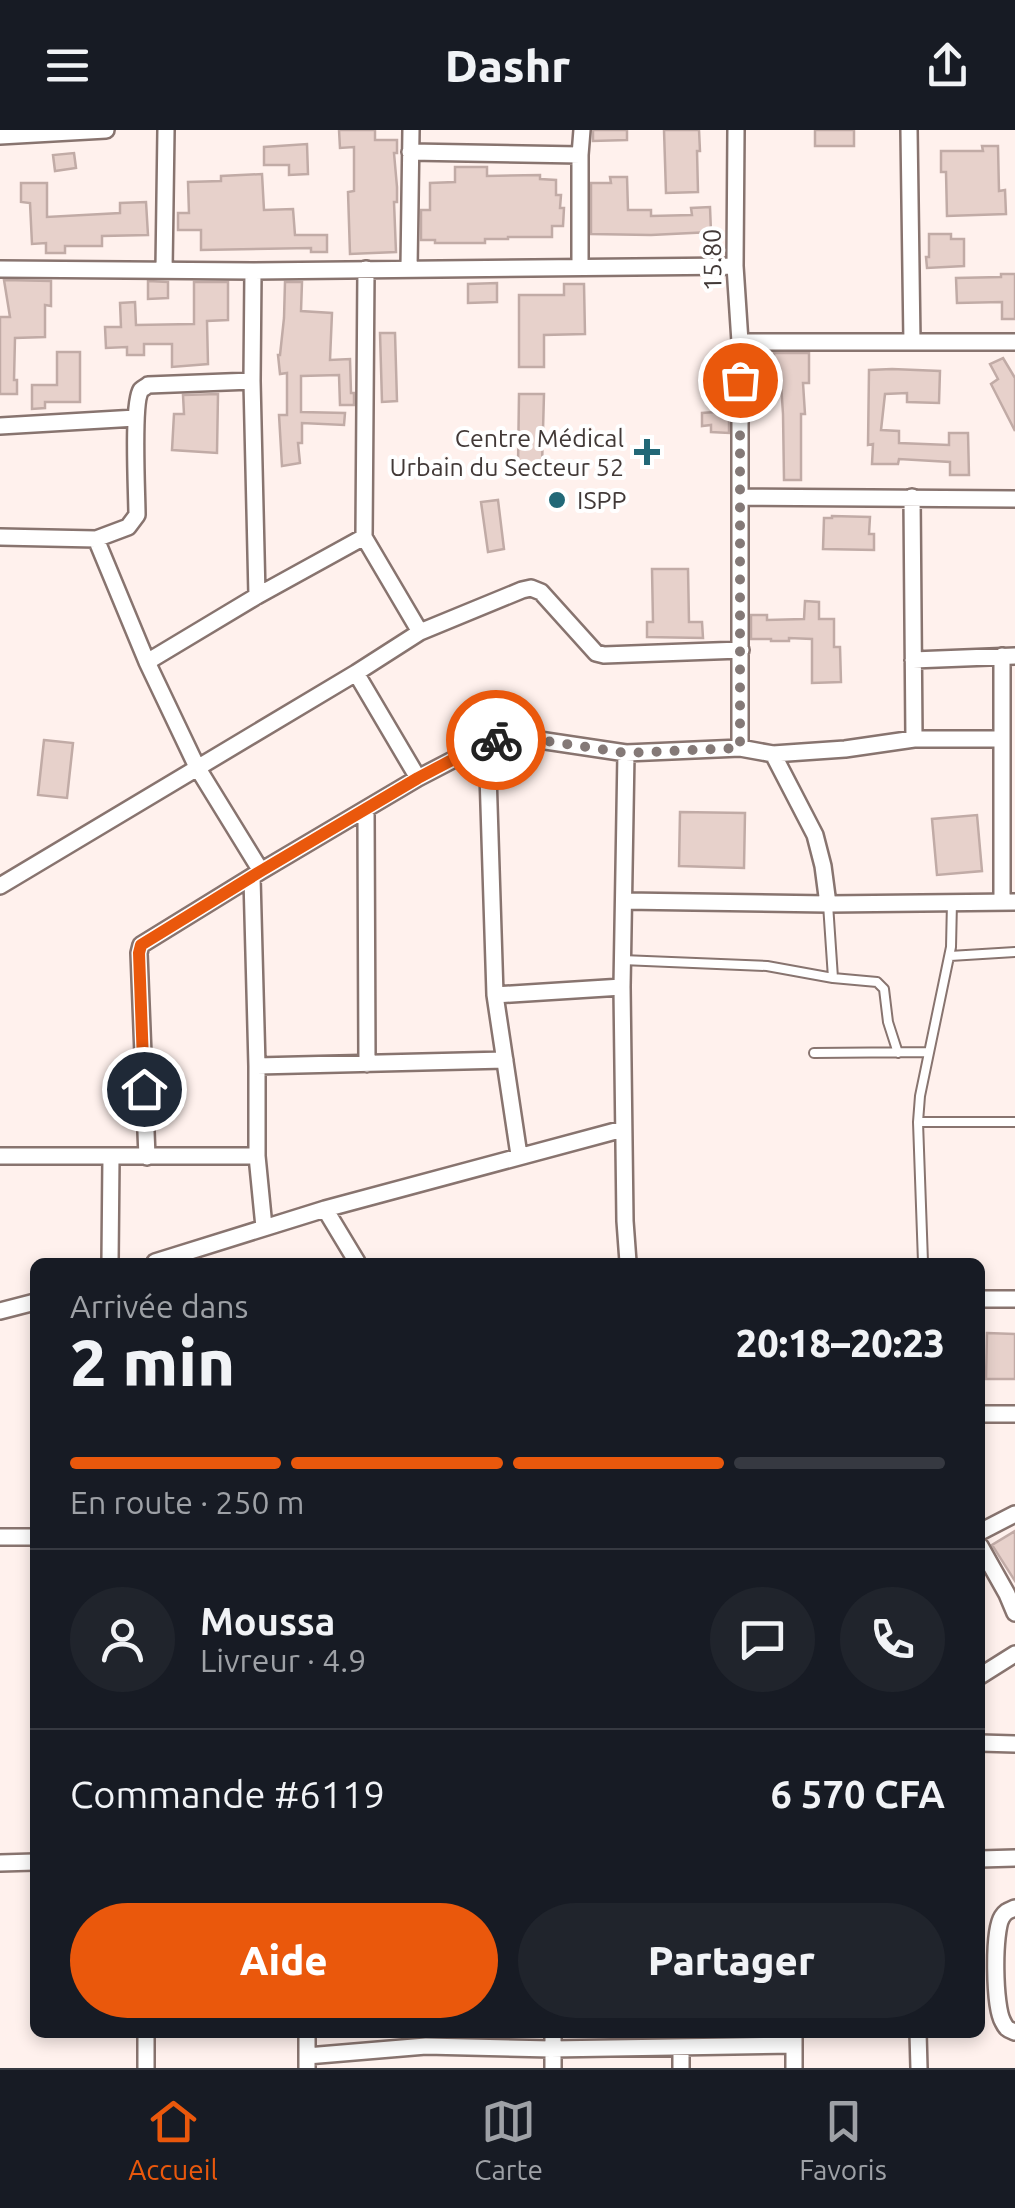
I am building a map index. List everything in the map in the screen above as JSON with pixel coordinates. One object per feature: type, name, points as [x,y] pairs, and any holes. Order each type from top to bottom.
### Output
[{"type":"street","points":[[0,136],[106,130]]},
{"type":"street","points":[[164,268],[166,130]]},
{"type":"street","points":[[409,268],[411,130]]},
{"type":"street","points":[[580,267],[582,130]]},
{"type":"street","name":"15.80","points":[[736,130],[740,748]]},
{"type":"street","points":[[909,130],[912,342]]},
{"type":"street","points":[[410,152],[580,155]]},
{"type":"street","points":[[0,269],[736,266]]},
{"type":"street","points":[[366,268],[364,538],[420,632]]},
{"type":"street","points":[[253,270],[257,596]]},
{"type":"street","points":[[740,342],[1015,342]]},
{"type":"street","points":[[0,537],[96,539],[128,527],[136,515],[139,393],[148,385],[252,381]]},
{"type":"street","points":[[0,426],[136,418]]},
{"type":"street","points":[[741,497],[1015,500]]},
{"type":"street","points":[[912,497],[914,740]]},
{"type":"street","points":[[148,662],[364,538]]},
{"type":"street","points":[[96,539],[197,767],[256,874],[257,1156],[264,1227]]},
{"type":"street","points":[[0,886],[420,632],[522,590],[541,592],[596,654],[742,650]]},
{"type":"street","points":[[624,901],[1009,901],[1002,740],[1008,656],[912,660]]},
{"type":"street","points":[[356,673],[418,778]]},
{"type":"street","points":[[147,1156],[141,945],[418,778],[486,742],[520,737],[626,753],[740,748],[773,754],[914,740],[1002,740]]},
{"type":"street","points":[[486,742],[495,995],[519,1155]]},
{"type":"street","points":[[626,753],[622,987],[628,1258]]},
{"type":"street","points":[[773,754],[816,835],[828,904]]},
{"type":"street","points":[[366,811],[367,1064]]},
{"type":"street","points":[[495,995],[622,987]]},
{"type":"street","points":[[257,1066],[505,1060]]},
{"type":"street","points":[[167,1258],[325,1209],[623,1129]]},
{"type":"street","points":[[0,1156],[257,1156]]},
{"type":"street","points":[[110,1258],[111,1157]]},
{"type":"street","points":[[325,1209],[354,1258]]},
{"type":"street","points":[[985,1299],[1015,1299]]},
{"type":"street","points":[[0,1311],[30,1303]]},
{"type":"street","points":[[985,1414],[1015,1414]]},
{"type":"street","points":[[985,1529],[1015,1514]]},
{"type":"street","points":[[0,1537],[30,1536]]},
{"type":"street","points":[[985,1556],[1015,1613]]},
{"type":"street","points":[[985,1673],[1015,1654]]},
{"type":"street","points":[[985,1744],[1015,1744]]},
{"type":"street","points":[[985,1858],[1015,1858]]},
{"type":"street","points":[[0,1863],[30,1862]]},
{"type":"street","points":[[1015,1908],[1000,1921],[988,1967],[1001,2020],[1015,2032]]},
{"type":"street","points":[[146,2038],[146,2068]]},
{"type":"street","points":[[918,2038],[919,2068]]},
{"type":"street","points":[[307,2062],[426,2039],[681,2048],[794,2039],[794,2068]]},
{"type":"street","points":[[552,2041],[552,2068]]},
{"type":"street","points":[[681,2048],[681,2068]]},
{"type":"lane","points":[[923,1258],[920,1096],[950,956],[952,902]]},
{"type":"lane","points":[[828,904],[832,978]]},
{"type":"lane","points":[[950,956],[1015,952]]},
{"type":"lane","points":[[622,960],[767,966],[881,984],[898,1053]]},
{"type":"lane","points":[[814,1053],[928,1052]]},
{"type":"lane","points":[[918,1122],[1015,1122]]},
{"type":"building","points":[[339,130],[375,130],[375,140],[397,140],[396,252],[350,254],[348,192],[354,191],[354,147],[340,148]]},
{"type":"building","points":[[593,130],[627,130],[627,140],[593,141]]},
{"type":"building","points":[[664,130],[699,130],[698,192],[666,193]]},
{"type":"building","points":[[815,130],[854,130],[854,146],[815,146]]},
{"type":"building","points":[[307,144],[308,174],[289,175],[289,165],[264,165],[264,147]]},
{"type":"building","points":[[982,146],[998,146],[999,191],[1005,190],[1006,214],[947,216],[946,172],[941,172],[941,151],[983,151]]},
{"type":"building","points":[[74,153],[76,168],[55,171],[53,155]]},
{"type":"building","points":[[455,167],[487,167],[487,176],[540,175],[540,179],[556,180],[556,195],[561,195],[560,208],[564,208],[563,226],[552,226],[552,237],[485,239],[485,243],[421,240],[421,210],[430,210],[430,183],[455,182]]},
{"type":"building","points":[[262,174],[264,210],[293,209],[295,235],[327,235],[327,252],[311,252],[311,248],[201,250],[201,230],[178,230],[178,213],[189,213],[188,182]]},
{"type":"building","points":[[610,177],[627,177],[628,210],[651,210],[651,216],[692,215],[691,208],[710,207],[711,232],[591,234],[591,183],[611,183]]},
{"type":"building","points":[[21,183],[47,183],[47,217],[120,213],[120,203],[146,202],[148,235],[102,236],[102,246],[65,246],[65,253],[46,253],[46,243],[32,244],[30,203],[21,202]]},
{"type":"building","points":[[929,234],[951,234],[951,239],[964,239],[964,266],[927,268]]},
{"type":"building","points":[[1015,274],[1015,319],[1002,319],[1002,302],[957,303],[956,278]]},
{"type":"building","points":[[4,280],[51,281],[51,306],[45,305],[45,337],[15,338],[17,394],[0,394],[0,317],[10,317]]},
{"type":"building","points":[[148,281],[168,282],[168,298],[148,299]]},
{"type":"building","points":[[194,282],[228,282],[228,320],[207,321],[208,364],[172,367],[172,344],[144,344],[144,355],[127,355],[127,347],[106,348],[105,327],[121,327],[120,303],[135,302],[136,325],[194,324]]},
{"type":"building","points":[[285,282],[302,282],[301,311],[332,313],[330,360],[350,359],[354,405],[340,405],[339,375],[301,376],[301,412],[345,413],[344,425],[302,423],[300,463],[282,466],[279,415],[287,415],[287,373],[280,374],[278,355]]},
{"type":"building","points":[[497,283],[497,302],[468,303],[468,284]]},
{"type":"building","points":[[564,284],[584,284],[585,334],[544,335],[544,367],[519,367],[519,295],[564,295]]},
{"type":"building","points":[[380,333],[395,333],[397,401],[382,402]]},
{"type":"building","points":[[57,352],[80,352],[80,402],[45,402],[45,408],[32,409],[32,385],[57,385]]},
{"type":"building","points":[[774,353],[809,353],[809,383],[803,383],[805,414],[801,414],[801,480],[784,480],[781,383],[773,383]]},
{"type":"building","points":[[1003,358],[1015,378],[1015,431],[991,384],[998,379],[990,364]]},
{"type":"building","points":[[869,370],[940,371],[939,403],[907,402],[907,393],[885,394],[881,430],[899,431],[899,443],[949,445],[949,433],[968,433],[969,475],[950,475],[950,462],[899,459],[898,464],[872,464],[873,444],[868,445]]},
{"type":"building","points":[[218,394],[217,453],[172,450],[174,414],[184,414],[183,395]]},
{"type":"building","points":[[519,394],[544,394],[542,466],[518,466]]},
{"type":"building","points":[[729,411],[729,433],[711,432],[711,425],[702,426],[702,413]]},
{"type":"building","points":[[498,500],[504,549],[488,552],[481,502]]},
{"type":"building","points":[[870,517],[869,534],[874,534],[874,550],[823,549],[824,518]]},
{"type":"building","points":[[652,569],[688,569],[689,622],[702,622],[703,638],[647,637],[647,622],[653,622]]},
{"type":"building","points":[[805,601],[819,602],[819,619],[834,619],[834,647],[840,647],[841,682],[812,683],[812,639],[751,639],[751,615],[767,615],[767,620],[804,619]]},
{"type":"building","points":[[44,740],[73,743],[67,798],[38,795]]},
{"type":"building","points":[[680,812],[745,813],[744,868],[679,866]]},
{"type":"building","points":[[977,815],[982,871],[937,875],[932,819]]},
{"type":"building","points":[[987,1333],[1015,1334],[1015,1379],[986,1379]]},
{"type":"building","points":[[1015,1531],[1015,1581],[992,1545]]},
{"type":"way so far","points":[[496,740],[520,737],[626,753],[740,748],[740,380]]},
{"type":"place","name":"Centre Médical Urbain du Secteur 52","points":[[647,452]]},
{"type":"place","name":"ISPP","points":[[557,500]]},
{"type":"route","points":[[144,1089],[139,953],[146,940],[418,778],[496,740]]}]
